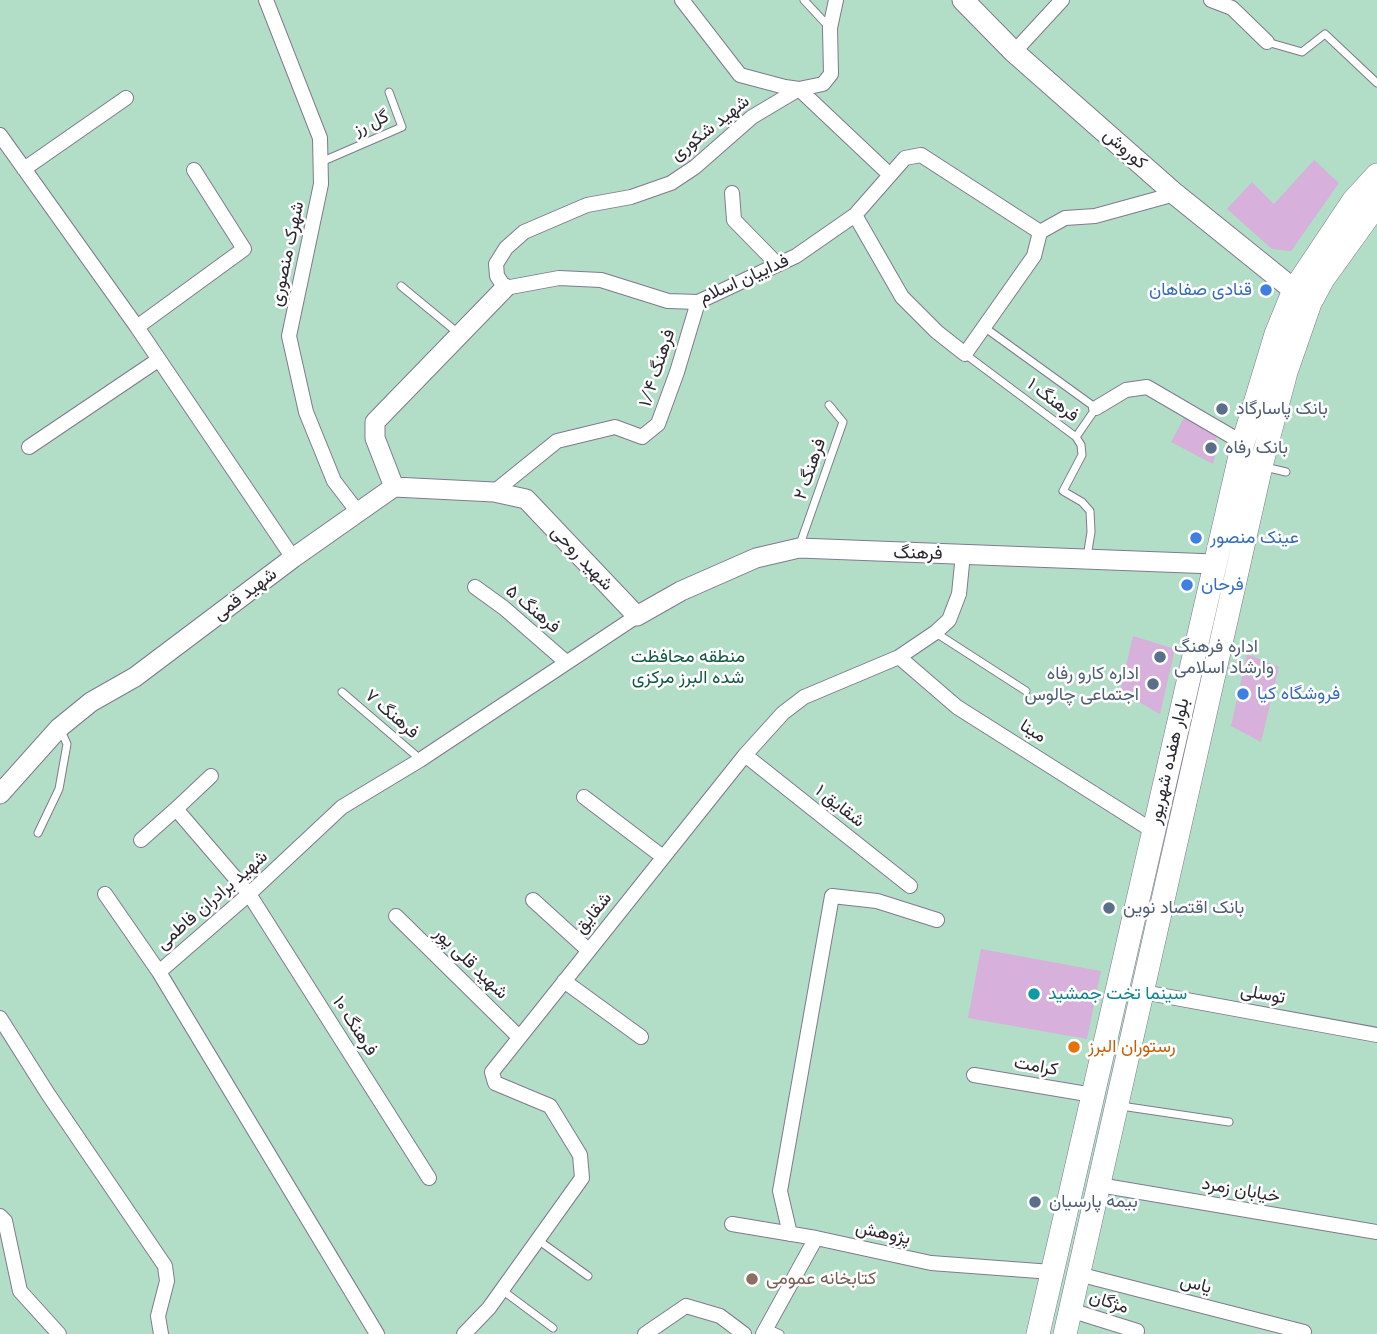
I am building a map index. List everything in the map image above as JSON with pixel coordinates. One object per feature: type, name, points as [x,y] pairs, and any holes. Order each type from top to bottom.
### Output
[{"type":"main road","name":"کوروش","points":[[963,0],[1014,52],[1175,194],[1294,290]]},
{"type":"main road","name":"بلوار هفده شهریور","points":[[1065,1334],[1143,992],[1248,456],[1276,334],[1294,290],[1354,200],[1377,175]]},
{"type":"main road","name":"بلوار هفده شهریور","points":[[1038,1334],[1214,564],[1248,456],[1286,372],[1311,303],[1323,279],[1377,204]]},
{"type":"street","name":"شهرک منصوری","points":[[266,0],[320,138],[321,184],[289,336],[306,412],[334,481],[357,511]]},
{"type":"street","points":[[682,0],[740,75],[785,88],[799,89],[890,175]]},
{"type":"street","name":"شهید شکوری","points":[[505,288],[497,276],[496,264],[506,248],[524,232],[587,205],[631,197],[671,183],[695,167],[751,117],[799,89],[823,85],[831,75],[830,28],[836,0]]},
{"type":"street","points":[[1014,52],[1062,0]]},
{"type":"street","points":[[1211,0],[1232,8],[1267,42]]},
{"type":"street","points":[[24,169],[126,98]]},
{"type":"street","points":[[0,135],[137,327],[293,558]]},
{"type":"street","name":"فداییان اسلام","points":[[505,288],[559,278],[601,280],[668,301],[698,302],[796,256],[855,215],[905,158],[921,155],[1041,232]]},
{"type":"street","points":[[137,327],[244,249],[194,170]]},
{"type":"street","points":[[732,193],[734,220],[777,264]]},
{"type":"street","points":[[855,215],[902,297],[937,332],[965,354],[1034,256],[1041,232],[1065,218],[1095,216],[1175,194]]},
{"type":"street","points":[[494,492],[394,487],[375,438],[375,422],[505,288]]},
{"type":"street","name":"فرهنگ ۱/۴","points":[[494,492],[557,441],[615,427],[642,437],[658,424],[698,302]]},
{"type":"street","points":[[29,447],[158,360]]},
{"type":"street","points":[[1096,408],[1126,390],[1147,387],[1248,456]]},
{"type":"street","name":"شهید قمی","points":[[0,793],[59,728],[91,702],[135,677],[357,511],[394,487]]},
{"type":"street","name":"شهید روحی","points":[[494,492],[526,499],[637,616]]},
{"type":"street","name":"فرهنگ","points":[[637,616],[681,591],[756,558],[799,548],[1214,564]]},
{"type":"street","name":"شقایق","points":[[464,1334],[502,1290],[582,1178],[580,1155],[551,1106],[495,1083],[492,1072],[745,755],[783,713],[804,697],[899,657],[949,620],[959,594],[964,554]]},
{"type":"street","name":"فرهنگ ۵","points":[[475,587],[504,608],[566,662]]},
{"type":"street","name":"شهید برادران فاطمی","points":[[377,1334],[159,972],[249,894],[342,807],[420,760],[637,616]]},
{"type":"street","name":"مینا","points":[[899,657],[957,707],[1153,831]]},
{"type":"street","name":"شقایق ۱","points":[[745,755],[910,887]]},
{"type":"street","points":[[141,840],[211,776]]},
{"type":"street","points":[[584,797],[663,857]]},
{"type":"street","name":"فرهنگ ۱۰","points":[[176,809],[249,894],[429,1178]]},
{"type":"street","points":[[104,894],[159,972]]},
{"type":"street","points":[[790,1234],[780,1191],[832,895],[877,901],[937,920]]},
{"type":"street","points":[[533,900],[588,950]]},
{"type":"street","name":"شهید قلی پور","points":[[396,916],[519,1037]]},
{"type":"street","points":[[564,981],[641,1037]]},
{"type":"street","name":"توسلی","points":[[1143,992],[1377,1035]]},
{"type":"street","points":[[0,1018],[48,1094],[165,1266],[167,1281],[158,1315],[161,1334]]},
{"type":"street","name":"کرامت","points":[[974,1075],[1093,1095]]},
{"type":"street","name":"خیابان زمرد","points":[[1099,1185],[1377,1232]]},
{"type":"street","points":[[0,1216],[5,1221],[20,1292],[59,1334]]},
{"type":"street","name":"پژوهش","points":[[732,1224],[816,1238],[931,1263],[1052,1272]]},
{"type":"street","points":[[770,1332],[816,1238]]},
{"type":"street","name":"یاس","points":[[1078,1274],[1304,1332]]},
{"type":"street","points":[[645,1334],[686,1306],[720,1317],[744,1334]]},
{"type":"street","name":"مژگان","points":[[1070,1310],[1137,1331]]},
{"type":"lane","points":[[804,0],[830,28]]},
{"type":"lane","points":[[1267,42],[1302,52],[1325,34],[1377,83]]},
{"type":"lane","name":"گل رز","points":[[320,162],[402,127],[389,92]]},
{"type":"lane","points":[[401,286],[461,336]]},
{"type":"lane","points":[[983,327],[1096,408],[1076,437]]},
{"type":"lane","name":"فرهنگ ۱","points":[[965,354],[1076,437],[1081,445],[1082,455],[1063,491],[1082,502],[1090,511],[1091,532],[1087,558]]},
{"type":"lane","name":"فرهنگ ۲","points":[[799,548],[843,422],[829,405]]},
{"type":"lane","points":[[1248,456],[1286,472]]},
{"type":"lane","points":[[936,632],[1026,691]]},
{"type":"lane","name":"فرهنگ ۷","points":[[342,692],[420,760]]},
{"type":"lane","points":[[38,833],[59,789],[67,744],[59,728]]},
{"type":"lane","points":[[1117,1105],[1229,1122]]},
{"type":"lane","points":[[537,1240],[588,1276]]},
{"type":"lane","points":[[502,1290],[553,1328]]},
{"type":"green space","name":"منطقه محافظت شده البرز مرکزی","points":[[0,0],[1377,0],[1377,1334],[0,1334]]},
{"type":"building","points":[[1314,160],[1339,183],[1291,251],[1272,249],[1227,209],[1252,182],[1274,204]]},
{"type":"building","points":[[1185,416],[1215,433],[1218,446],[1213,464],[1171,442]]},
{"type":"building","points":[[1133,636],[1175,649],[1160,714],[1120,691]]},
{"type":"building","points":[[1247,654],[1279,667],[1261,742],[1231,726]]},
{"type":"building","name":"سینما تخت جمشید","points":[[981,949],[1101,971],[1087,1039],[968,1018]]},
{"type":"place","name":"قنادی صفاهان","points":[[1266,290]]},
{"type":"place","name":"بانک پاسارگاد","points":[[1222,409]]},
{"type":"place","name":"بانک رفاه","points":[[1211,448]]},
{"type":"place","name":"عینک منصور","points":[[1196,538]]},
{"type":"place","name":"فرحان","points":[[1187,585]]},
{"type":"place","name":"اداره فرهنگ وارشاد اسلامی","points":[[1160,657]]},
{"type":"place","name":"اداره کارو رفاه اجتماعی چالوس","points":[[1153,684]]},
{"type":"place","name":"فروشگاه کیا","points":[[1243,694]]},
{"type":"place","name":"بانک اقتصاد نوین","points":[[1109,908]]},
{"type":"place","name":"سینما تخت جمشید","points":[[1034,994]]},
{"type":"place","name":"رستوران البرز","points":[[1074,1047]]},
{"type":"place","name":"بیمه پارسیان","points":[[1035,1202]]},
{"type":"place","name":"کتابخانه عمومی","points":[[752,1279]]}]
